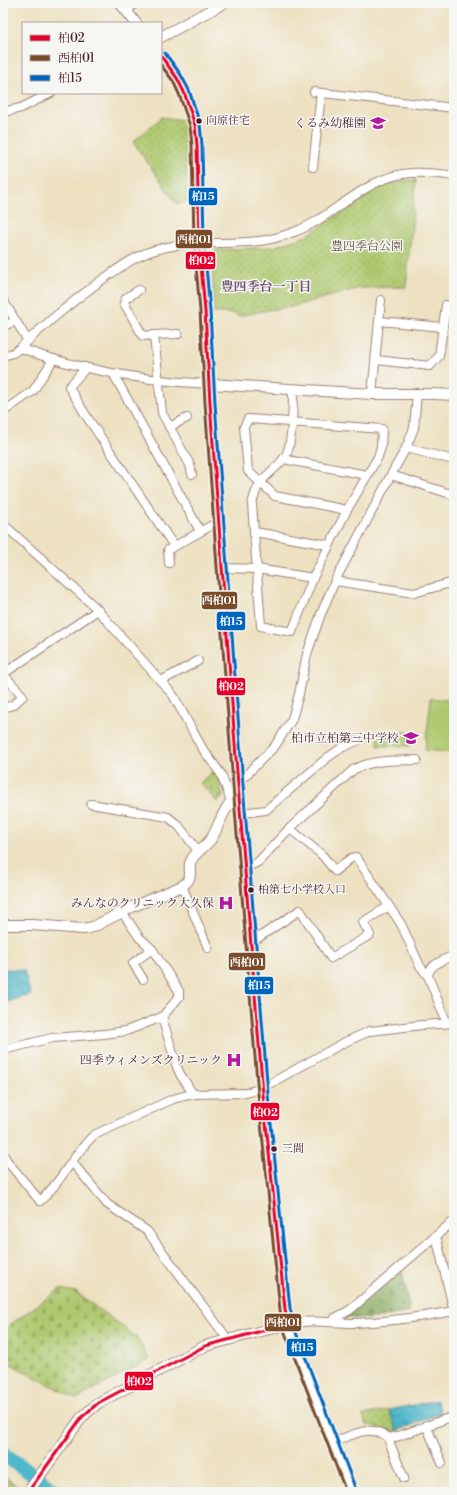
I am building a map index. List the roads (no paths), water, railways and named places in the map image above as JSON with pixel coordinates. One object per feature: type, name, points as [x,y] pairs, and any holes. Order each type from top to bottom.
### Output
[{"type":"street","points":[[120,3],[135,22]]},
{"type":"street","points":[[127,11],[134,3]]},
{"type":"street","points":[[162,36],[221,4]]},
{"type":"street","points":[[3,925],[32,925],[83,929],[102,923],[122,912],[186,884],[191,875],[191,860],[214,835],[221,817],[235,799],[238,776],[199,243],[197,145],[195,124],[190,107],[180,85],[162,57]]},
{"type":"street","points":[[313,167],[317,92],[454,108]]},
{"type":"street","points":[[3,112],[21,108],[49,94]]},
{"type":"street","points":[[3,356],[13,353],[20,348],[73,301],[126,263],[142,254],[163,248],[199,243],[259,241],[280,236],[303,228],[373,184],[389,177],[411,173],[454,176]]},
{"type":"street","points":[[139,290],[126,298],[124,303],[143,336],[178,334]]},
{"type":"street","points":[[372,394],[381,300]]},
{"type":"street","points":[[4,304],[28,341]]},
{"type":"street","points":[[376,360],[430,366],[439,356],[446,305]]},
{"type":"street","points":[[3,326],[16,321]]},
{"type":"street","points":[[379,321],[443,327]]},
{"type":"street","points":[[154,335],[162,413],[190,465],[192,474]]},
{"type":"street","points":[[20,348],[52,360],[114,375],[158,381],[372,394],[417,393],[454,395]]},
{"type":"street","points":[[3,412],[33,391],[52,363],[52,360]]},
{"type":"street","points":[[85,367],[69,387],[87,417],[174,546]]},
{"type":"street","points":[[114,375],[200,531]]},
{"type":"street","points":[[293,390],[291,423],[289,448],[284,458],[260,483],[254,495],[252,504],[261,626],[292,632],[313,578],[347,510],[366,475],[378,457],[381,447],[382,429],[291,423],[248,419],[244,427],[248,471],[260,483],[275,496],[347,510]]},
{"type":"street","points":[[238,776],[245,776],[275,746],[292,719],[307,654],[335,581],[406,448],[414,428],[417,393]]},
{"type":"street","points":[[169,427],[187,418]]},
{"type":"street","points":[[406,448],[454,460]]},
{"type":"street","points":[[284,458],[366,475]]},
{"type":"street","points":[[391,475],[454,495]]},
{"type":"street","points":[[3,524],[98,610],[161,680],[173,695],[202,748],[221,774],[241,813],[262,1088],[285,1309],[288,1324],[351,1492]]},
{"type":"street","points":[[169,563],[168,550],[200,531],[214,524],[219,524]]},
{"type":"street","points":[[254,532],[329,546]]},
{"type":"street","points":[[222,568],[257,569],[313,578]]},
{"type":"street","points":[[335,581],[414,593],[450,583],[454,584]]},
{"type":"street","points":[[3,708],[12,705],[23,696],[3,674],[98,610]]},
{"type":"street","points":[[161,680],[198,661]]},
{"type":"street","points":[[241,813],[266,810],[327,758],[343,747],[357,741]]},
{"type":"street","points":[[246,865],[252,865],[258,862],[288,830],[353,770],[373,762],[416,760]]},
{"type":"street","points":[[91,804],[168,817],[178,825],[199,852]]},
{"type":"street","points":[[4,1159],[40,1201],[48,1194],[84,1144],[94,1135],[173,1099],[193,1094],[246,1093],[262,1088],[345,1042],[370,1031],[450,1023],[428,976],[420,966],[401,924],[356,856],[351,858],[335,871],[322,855],[294,832],[288,830]]},
{"type":"street","points":[[182,886],[208,948]]},
{"type":"street","points":[[251,939],[258,938],[300,910],[331,958],[370,935],[363,922],[390,906]]},
{"type":"street","points":[[3,1050],[52,1038],[126,1031],[162,1017],[179,997],[179,991],[152,949],[139,937],[122,912]]},
{"type":"street","points":[[143,979],[133,963],[152,949]]},
{"type":"street","points":[[428,976],[431,967],[454,955]]},
{"type":"street","points":[[162,1017],[176,1066],[193,1094]]},
{"type":"street","points":[[72,1162],[107,1204],[140,1225],[151,1236],[224,1334],[226,1340]]},
{"type":"street","points":[[334,1322],[336,1318],[350,1310],[451,1222],[454,1222]]},
{"type":"street","points":[[28,1492],[82,1417],[98,1403],[198,1350],[226,1340],[298,1322],[352,1323],[394,1320],[454,1311],[436,1236]]},
{"type":"street","points":[[389,1438],[399,1436],[454,1416]]},
{"type":"street","points":[[426,1425],[442,1463]]},
{"type":"street","points":[[332,1443],[365,1430],[382,1432],[389,1438],[404,1478]]},
{"type":"water","points":[[3,969],[24,970],[31,995],[3,1003]]},
{"type":"water","points":[[437,1400],[441,1413],[397,1431],[389,1410]]},
{"type":"water","points":[[3,1448],[38,1471],[32,1479],[3,1460]]},
{"type":"waterway","points":[[3,1454],[57,1492]]},
{"type":"place","name":"向原住宅","points":[[199,121]]},
{"type":"place","name":"くるみ幼稚園","points":[[378,123]]},
{"type":"place","name":"柏市立柏第三中学校","points":[[411,738]]},
{"type":"place","name":"柏第七小学校入口","points":[[251,890]]},
{"type":"place","name":"みんなのクリニック大久保","points":[[226,903]]},
{"type":"place","name":"四季ウィメンズクリニック","points":[[234,1060]]},
{"type":"place","name":"三間","points":[[274,1149]]},
{"type":"district","name":"豊四季台一丁目","points":[[266,287]]},
{"type":"park label","name":"豊四季台公園","points":[[367,246]]}]
